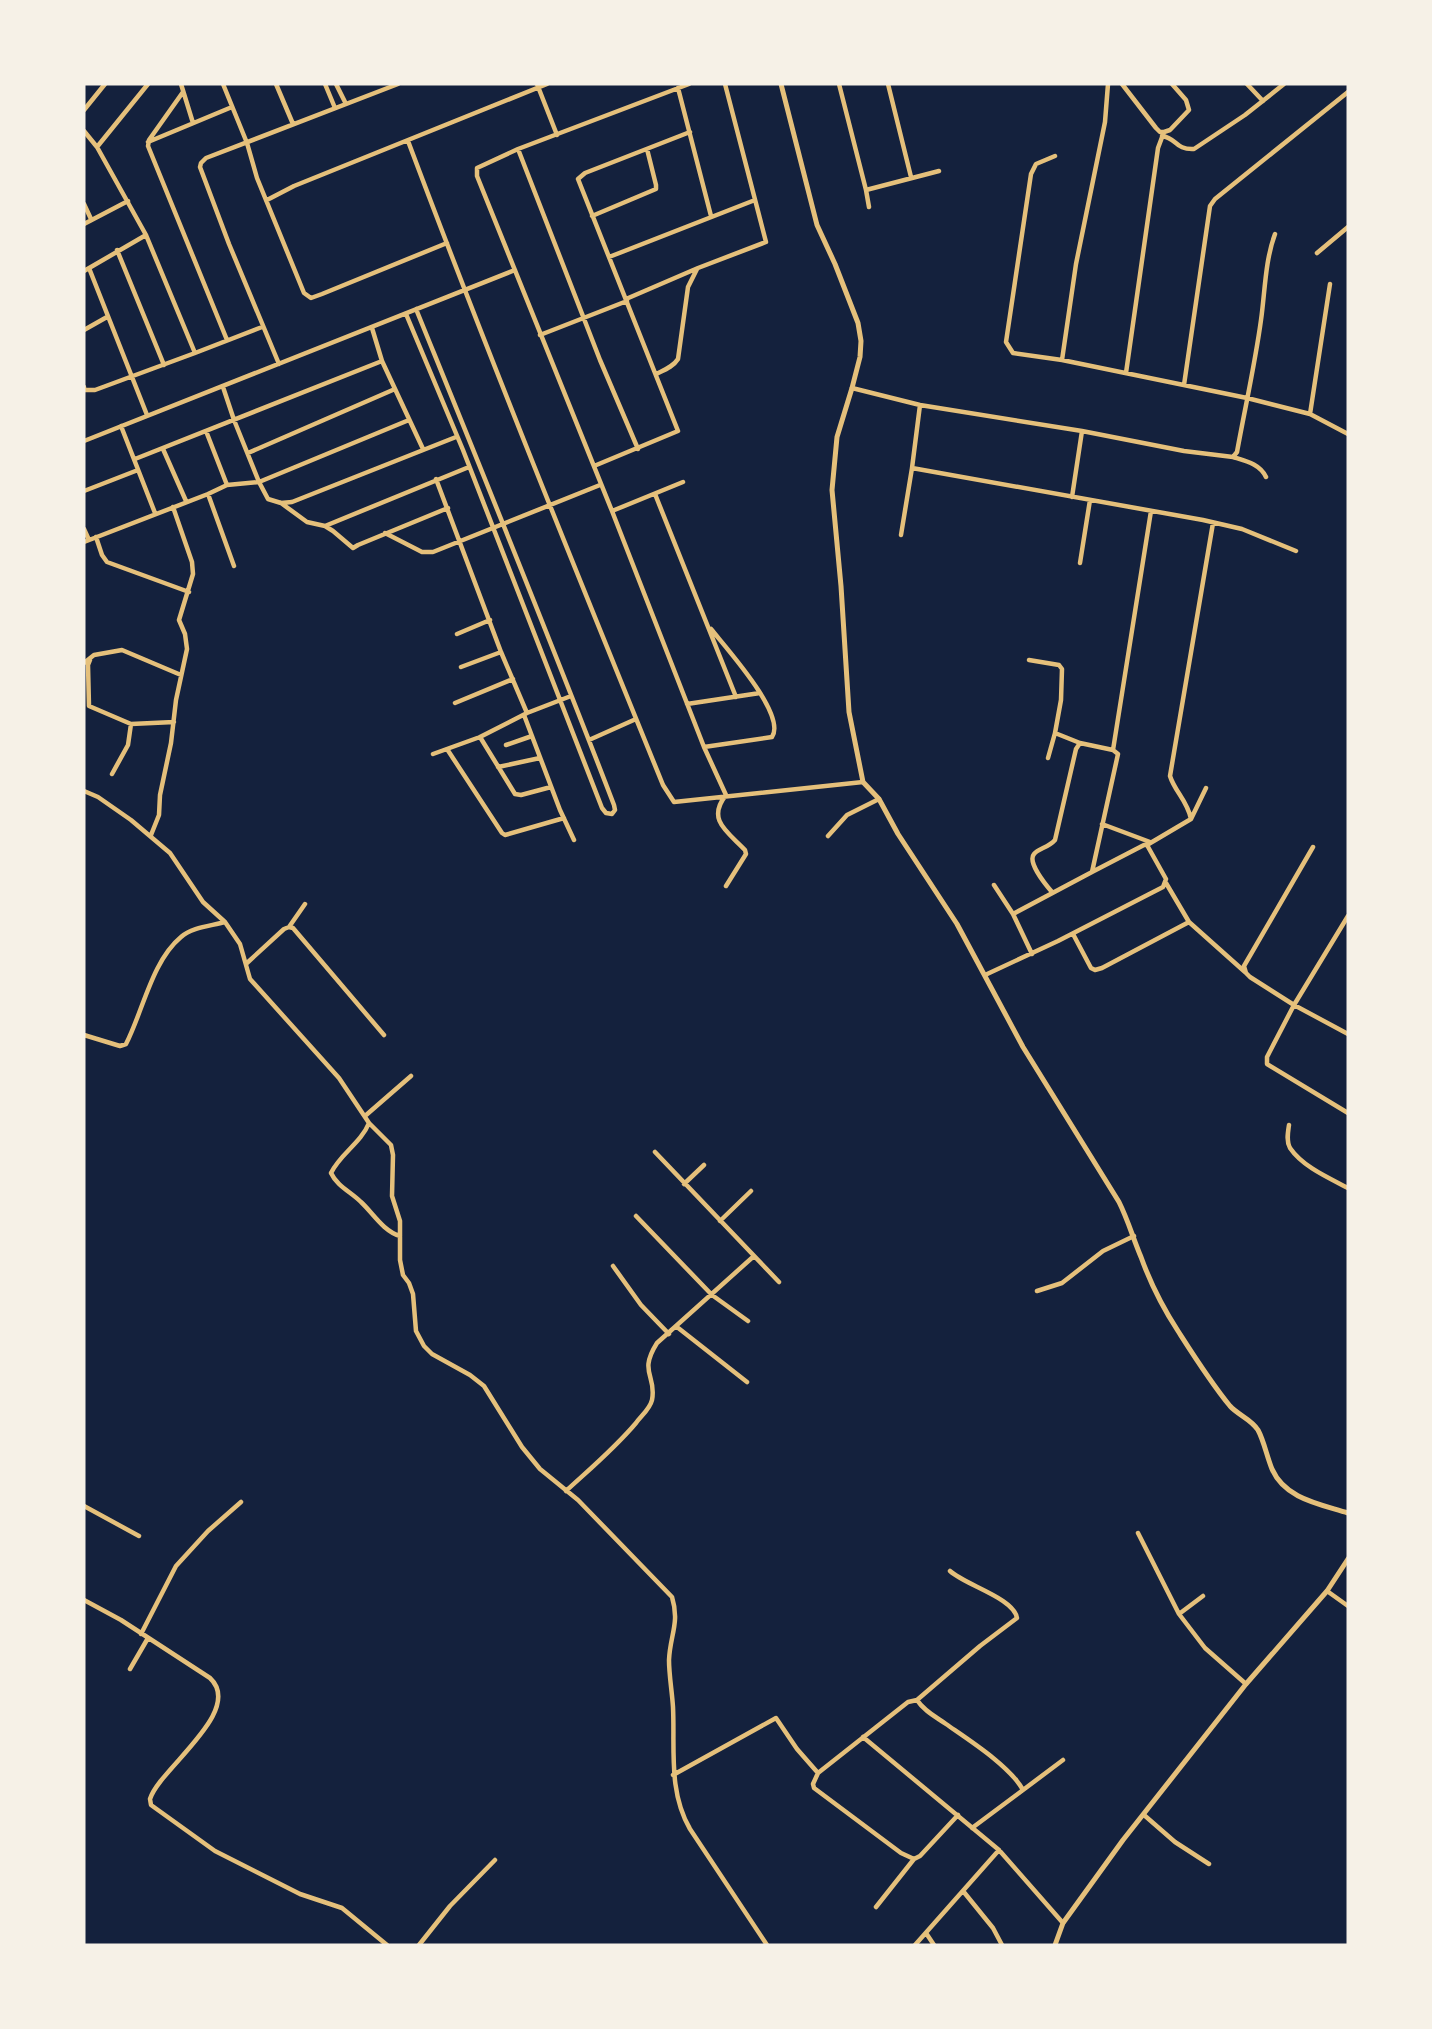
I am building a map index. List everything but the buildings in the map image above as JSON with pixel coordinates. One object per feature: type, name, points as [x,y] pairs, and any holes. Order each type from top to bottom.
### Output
[{"type":"street","points":[[84,110],[105,84]]},
{"type":"street","points":[[97,147],[148,84]]},
{"type":"street","points":[[181,84],[194,123]]},
{"type":"street","points":[[223,84],[247,143],[257,178],[304,293],[311,298],[447,243]]},
{"type":"street","points":[[276,84],[293,124]]},
{"type":"street","points":[[326,84],[336,108]]},
{"type":"street","points":[[336,84],[346,105]]},
{"type":"street","points":[[279,364],[229,244],[200,166],[201,163],[207,158],[398,84]]},
{"type":"street","points":[[267,200],[294,186],[547,84]]},
{"type":"street","points":[[689,84],[518,149],[477,168],[477,176],[704,747],[726,795]]},
{"type":"street","points":[[540,335],[698,268],[766,242],[725,84]]},
{"type":"street","points":[[781,84],[817,225],[858,323],[861,341],[860,357],[837,437],[832,490],[849,712],[863,782],[879,799],[898,834],[957,924],[1034,1065],[1119,1202],[1152,1282],[1177,1330],[1220,1394],[1258,1431],[1276,1477],[1295,1495],[1348,1513]]},
{"type":"street","points":[[838,84],[869,207]]},
{"type":"street","points":[[888,84],[911,177]]},
{"type":"street","points":[[1062,360],[1076,264],[1105,122],[1108,84]]},
{"type":"street","points":[[1122,84],[1156,128],[1171,138],[1178,147],[1186,150],[1194,149],[1284,84]]},
{"type":"street","points":[[1126,373],[1158,148],[1163,134],[1170,130],[1189,110],[1186,100],[1172,84]]},
{"type":"street","points":[[1247,84],[1263,101]]},
{"type":"street","points":[[538,86],[557,135]]},
{"type":"street","points":[[678,88],[711,216]]},
{"type":"street","points":[[148,142],[183,92]]},
{"type":"street","points":[[1184,384],[1210,206],[1215,199],[1348,92]]},
{"type":"street","points":[[148,142],[232,107]]},
{"type":"street","points":[[84,131],[97,147],[146,235],[195,353]]},
{"type":"street","points":[[594,466],[678,430],[578,181],[579,176],[690,132]]},
{"type":"street","points":[[408,141],[636,719],[663,785],[674,802],[863,782]]},
{"type":"street","points":[[148,142],[227,340]]},
{"type":"street","points":[[518,149],[638,449]]},
{"type":"street","points":[[592,216],[656,189],[647,149]]},
{"type":"street","points":[[1055,156],[1036,164],[1031,174],[1006,342],[1013,353],[1062,360],[1247,398],[1310,414],[1348,434]]},
{"type":"street","points":[[866,190],[939,171]]},
{"type":"street","points":[[609,257],[755,200]]},
{"type":"street","points":[[84,224],[128,201]]},
{"type":"street","points":[[84,204],[91,219]]},
{"type":"street","points":[[1317,253],[1348,227]]},
{"type":"street","points":[[1233,457],[1237,452],[1261,322],[1269,249],[1275,234]]},
{"type":"street","points":[[84,271],[146,235]]},
{"type":"street","points":[[117,250],[164,366]]},
{"type":"street","points":[[89,268],[147,416]]},
{"type":"street","points":[[656,374],[675,363],[678,358],[688,287],[698,268]]},
{"type":"street","points":[[84,441],[515,270]]},
{"type":"street","points":[[1310,414],[1330,284]]},
{"type":"street","points":[[406,314],[469,467],[602,808],[606,813],[612,814],[615,810],[614,805],[589,740],[416,309]]},
{"type":"street","points":[[84,330],[108,317]]},
{"type":"street","points":[[84,387],[84,390],[89,391],[132,377],[262,327]]},
{"type":"street","points":[[372,328],[382,361],[423,449]]},
{"type":"street","points":[[135,459],[382,361]]},
{"type":"street","points":[[223,387],[234,420],[268,499],[280,503],[307,522],[325,526],[352,548],[448,508]]},
{"type":"street","points":[[852,388],[920,405],[1082,431],[1184,451],[1233,457],[1250,462],[1263,470],[1266,477]]},
{"type":"street","points":[[248,453],[395,389]]},
{"type":"street","points":[[901,535],[920,405]]},
{"type":"street","points":[[84,529],[86,541],[227,485],[260,482],[409,420]]},
{"type":"street","points":[[122,426],[155,513]]},
{"type":"street","points":[[206,430],[227,485]]},
{"type":"street","points":[[1072,497],[1082,431]]},
{"type":"street","points":[[280,503],[292,502],[456,437]]},
{"type":"street","points":[[163,449],[186,501]]},
{"type":"street","points":[[325,526],[469,467]]},
{"type":"street","points":[[912,468],[1242,529],[1296,551]]},
{"type":"street","points":[[84,491],[138,470]]},
{"type":"street","points":[[436,479],[513,679],[551,787],[574,840]]},
{"type":"street","points":[[612,511],[683,482]]},
{"type":"street","points":[[385,533],[422,552],[434,552],[600,485]]},
{"type":"street","points":[[208,494],[234,567]]},
{"type":"street","points":[[655,494],[736,697]]},
{"type":"street","points":[[1080,563],[1090,500]]},
{"type":"street","points":[[151,835],[159,815],[160,795],[187,649],[185,634],[179,620],[193,574],[192,562],[173,507]]},
{"type":"street","points":[[1113,750],[1151,511]]},
{"type":"street","points":[[1191,819],[1188,806],[1172,783],[1170,776],[1213,523]]},
{"type":"street","points":[[96,537],[107,562],[189,592]]},
{"type":"street","points":[[457,634],[490,620]]},
{"type":"street","points":[[704,747],[772,737],[776,733],[776,725],[755,684],[708,625]]},
{"type":"street","points":[[174,722],[131,724],[89,706],[88,665],[94,655],[122,650],[181,675]]},
{"type":"street","points":[[461,667],[501,652]]},
{"type":"street","points":[[84,663],[90,660]]},
{"type":"street","points":[[1029,660],[1059,665],[1062,669],[1061,700],[1048,758]]},
{"type":"street","points":[[455,704],[513,679]]},
{"type":"street","points":[[687,704],[760,693]]},
{"type":"street","points":[[433,754],[480,737],[525,714],[571,696]]},
{"type":"street","points":[[589,740],[636,719]]},
{"type":"street","points":[[112,774],[128,745],[131,724]]},
{"type":"street","points":[[1054,733],[1080,743],[1113,750],[1118,754],[1092,872]]},
{"type":"street","points":[[506,745],[532,736]]},
{"type":"street","points":[[480,737],[518,795],[551,787]]},
{"type":"street","points":[[1052,892],[1038,872],[1032,857],[1035,852],[1049,846],[1054,840],[1076,750],[1080,743]]},
{"type":"street","points":[[447,750],[506,835],[564,819]]},
{"type":"street","points":[[498,767],[540,758]]},
{"type":"street","points":[[1013,914],[1141,846],[1149,844],[1191,819],[1206,788]]},
{"type":"street","points":[[84,791],[98,797],[151,835],[179,864],[203,902],[225,922],[240,944],[250,979],[339,1078],[369,1123],[391,1145],[393,1155],[392,1196],[400,1221],[403,1275],[409,1283],[416,1331],[423,1346],[484,1386],[522,1447],[540,1469],[578,1500],[672,1597],[677,1612],[669,1664],[673,1704],[674,1775],[680,1808],[684,1820],[767,1945]]},
{"type":"street","points":[[726,795],[718,804],[720,824],[745,850],[746,854],[726,886]]},
{"type":"street","points":[[828,836],[847,815],[879,799]]},
{"type":"street","points":[[1102,824],[1149,844],[1166,883],[1189,922],[1246,973],[1294,1005],[1348,1034]]},
{"type":"street","points":[[1246,973],[1244,966],[1313,847]]},
{"type":"street","points":[[985,975],[1073,934],[1163,887],[1166,883]]},
{"type":"street","points":[[994,885],[1013,914],[1032,954]]},
{"type":"street","points":[[247,963],[289,927],[305,904]]},
{"type":"street","points":[[1348,916],[1294,1005],[1267,1057],[1267,1064],[1348,1113]]},
{"type":"street","points":[[84,1035],[120,1046],[126,1044],[163,959],[181,937],[191,930],[225,922]]},
{"type":"street","points":[[1073,934],[1091,968],[1095,970],[1189,922]]},
{"type":"street","points":[[289,927],[293,928],[302,938],[384,1035]]},
{"type":"street","points":[[365,1116],[411,1076]]},
{"type":"street","points":[[369,1123],[365,1133],[335,1165],[332,1173],[335,1180],[361,1202],[392,1234],[400,1236]]},
{"type":"street","points":[[1289,1125],[1287,1135],[1289,1146],[1300,1158],[1318,1172],[1348,1188]]},
{"type":"street","points":[[655,1152],[779,1282]]},
{"type":"street","points":[[684,1184],[704,1165]]},
{"type":"street","points":[[720,1221],[751,1191]]},
{"type":"street","points":[[636,1216],[712,1295],[748,1321]]},
{"type":"street","points":[[1036,1291],[1062,1283],[1103,1251],[1134,1236]]},
{"type":"street","points":[[566,1491],[616,1447],[651,1403],[653,1390],[648,1357],[657,1343],[754,1256]]},
{"type":"street","points":[[613,1266],[641,1305],[669,1334]]},
{"type":"street","points":[[677,1327],[747,1382]]},
{"type":"street","points":[[141,1634],[176,1566],[208,1531],[241,1502]]},
{"type":"street","points":[[84,1506],[139,1536]]},
{"type":"street","points":[[1138,1533],[1179,1614],[1205,1648],[1246,1684]]},
{"type":"street","points":[[1055,1945],[1063,1923],[1144,1815],[1246,1684],[1327,1591],[1348,1559]]},
{"type":"street","points":[[914,1859],[901,1853],[814,1788],[813,1784],[818,1773],[908,1702],[917,1700],[980,1646],[1017,1618],[1016,1613],[1005,1602],[984,1589],[960,1580],[950,1571]]},
{"type":"street","points":[[1327,1591],[1348,1606]]},
{"type":"street","points":[[1179,1614],[1203,1596]]},
{"type":"street","points":[[84,1600],[210,1678],[217,1684],[220,1693],[207,1726],[151,1794],[151,1805],[214,1851],[300,1894],[342,1908],[387,1945]]},
{"type":"street","points":[[130,1670],[148,1638]]},
{"type":"street","points":[[917,1700],[930,1713],[1003,1767],[1017,1780],[1023,1790]]},
{"type":"street","points":[[674,1775],[776,1718],[797,1749],[818,1773]]},
{"type":"street","points":[[863,1737],[999,1850],[1063,1923]]},
{"type":"street","points":[[972,1828],[1063,1760]]},
{"type":"street","points":[[876,1907],[914,1859],[920,1856],[958,1815]]},
{"type":"street","points":[[1144,1815],[1175,1842],[1209,1864]]},
{"type":"street","points":[[915,1945],[999,1850]]},
{"type":"street","points":[[419,1945],[450,1906],[495,1860]]},
{"type":"street","points":[[963,1892],[993,1928],[1002,1945]]},
{"type":"street","points":[[926,1933],[934,1945]]}]
